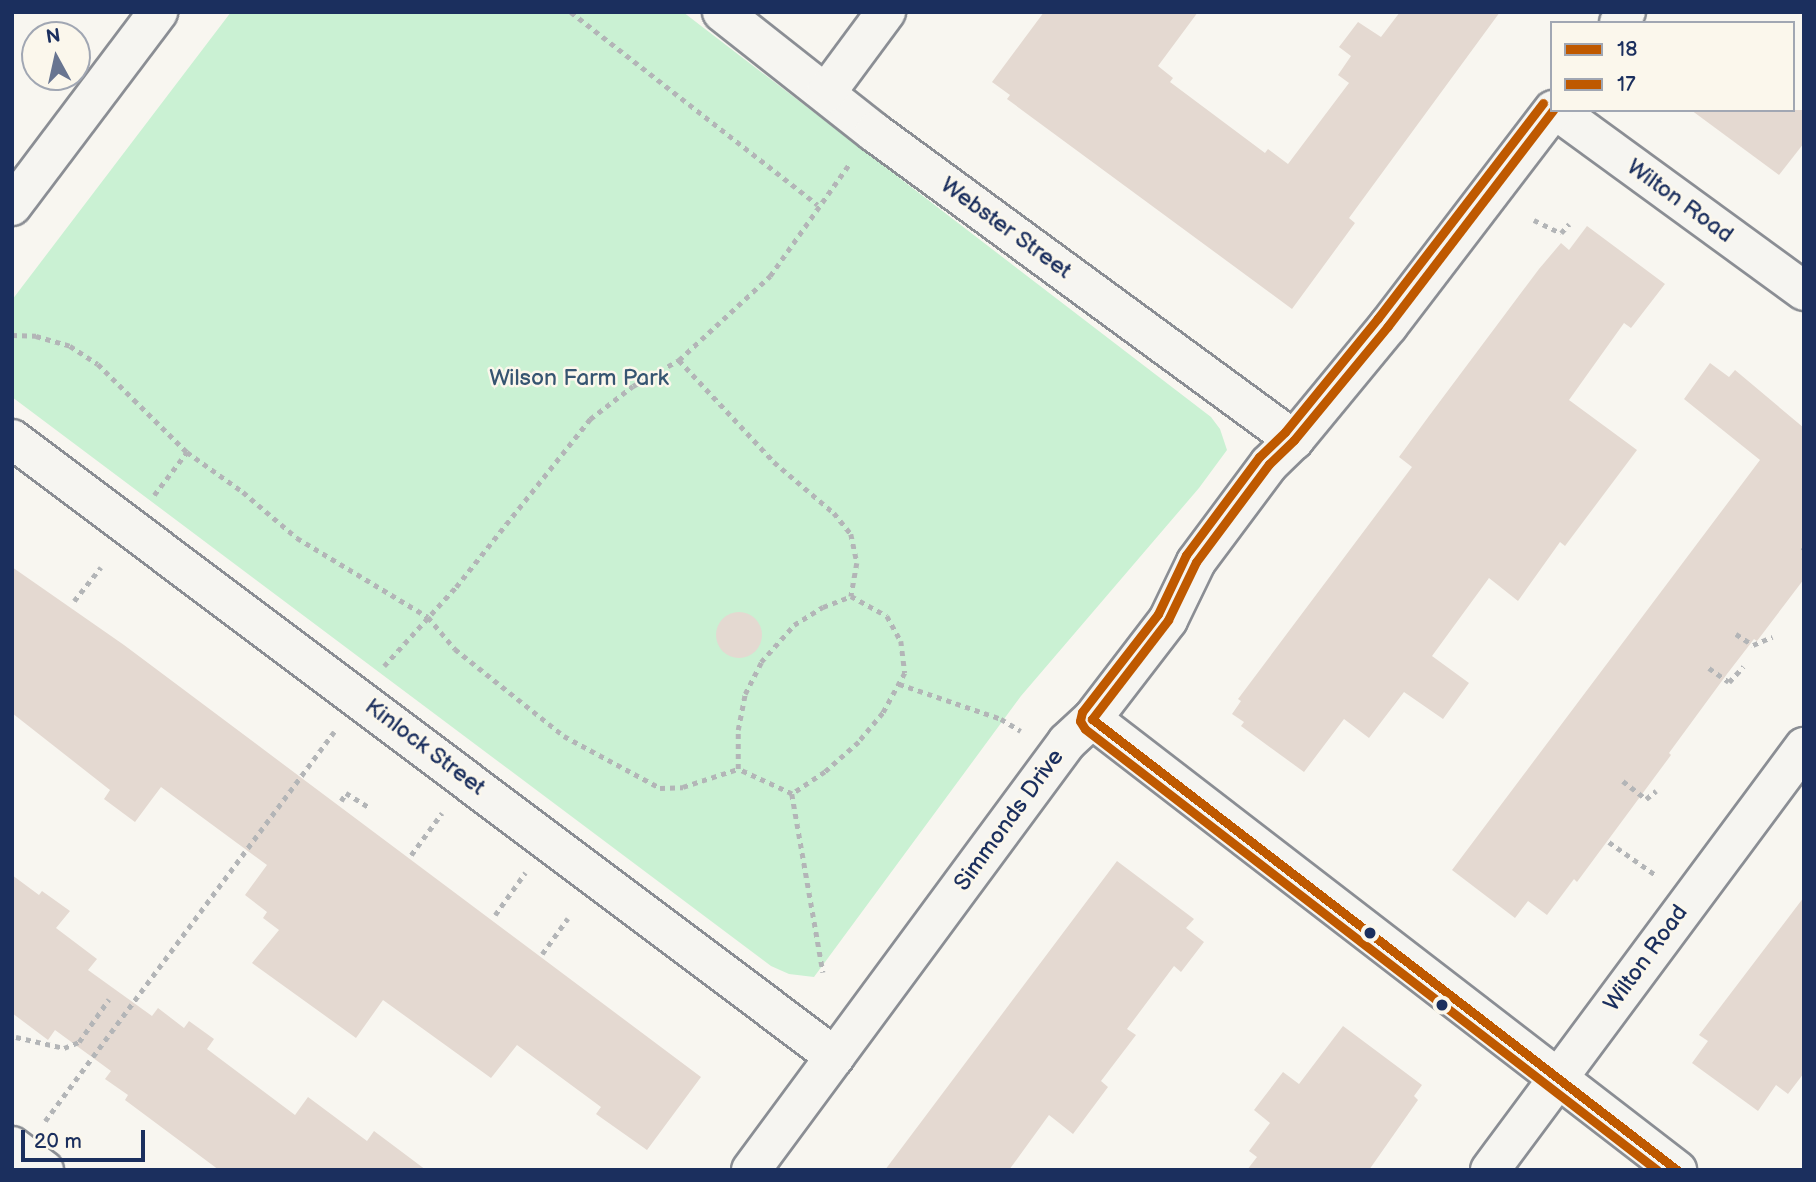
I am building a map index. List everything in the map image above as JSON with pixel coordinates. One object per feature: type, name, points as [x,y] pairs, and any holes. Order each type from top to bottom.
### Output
[{"type":"street","points":[[12,206],[158,12]]},
{"type":"street","name":"Webster Street","points":[[722,12],[874,132],[1294,440]]},
{"type":"street","points":[[826,93],[886,12]]},
{"type":"street","name":"Simmonds Drive","points":[[751,1170],[1067,742],[1092,719],[1168,620],[1196,562],[1269,464],[1294,440],[1388,326],[1553,112]]},
{"type":"street","name":"Wilton Road","points":[[1558,112],[1804,291]]},
{"type":"street","name":"Kinlock Street","points":[[12,439],[467,778],[835,1057]]},
{"type":"street","points":[[1092,719],[1677,1170]]},
{"type":"street","name":"Wilton Road","points":[[1490,1170],[1804,747]]},
{"type":"path","points":[[571,12],[818,205]]},
{"type":"path","points":[[23,1158],[360,698],[456,587],[590,419],[633,386],[679,360],[770,276],[818,205],[874,132]]},
{"type":"path","points":[[1534,220],[1561,233],[1569,225]]},
{"type":"path","points":[[12,335],[36,336],[70,346],[98,364],[187,452],[243,492],[297,538],[428,617],[455,649],[564,736],[660,789],[683,787],[738,769],[792,794]]},
{"type":"path","points":[[679,360],[774,462],[834,513],[851,534],[858,562],[851,596]]},
{"type":"path","points":[[130,526],[187,452]]},
{"type":"path","points":[[74,601],[101,567]]},
{"type":"path","points":[[792,794],[825,772],[859,742],[883,713],[905,673],[901,641],[887,617],[851,596]]},
{"type":"path","points":[[738,769],[738,730],[745,694],[761,662],[794,625],[823,607],[851,596]]},
{"type":"path","points":[[1736,634],[1753,645],[1772,637]]},
{"type":"path","points":[[1709,668],[1729,682],[1743,667]]},
{"type":"path","points":[[899,684],[1001,719],[1021,731]]},
{"type":"path","points":[[411,855],[467,778]]},
{"type":"path","points":[[1623,781],[1646,799],[1656,791]]},
{"type":"path","points":[[341,801],[346,793],[368,807]]},
{"type":"path","points":[[792,794],[823,972]]},
{"type":"path","points":[[495,915],[549,840]]},
{"type":"path","points":[[1609,842],[1690,899]]},
{"type":"path","points":[[542,954],[568,918]]},
{"type":"path","points":[[16,1037],[64,1048],[79,1042],[110,999]]},
{"type":"green space","name":"Wilson Farm Park","points":[[231,12],[683,12],[1211,417],[1220,429],[1227,450],[1199,488],[1021,696],[814,977],[789,974],[771,966],[12,397],[12,300]]},
{"type":"building","points":[[1044,12],[1198,12],[1158,66],[1173,78],[1170,82],[1265,153],[1268,149],[1288,164],[1349,83],[1338,75],[1351,56],[1339,47],[1358,22],[1381,37],[1400,12],[1500,12],[1349,218],[1355,223],[1292,309],[1007,99],[1010,95],[992,82]]},
{"type":"building","points":[[1804,110],[1804,143],[1779,175],[1694,112]]},
{"type":"building","points":[[1587,226],[1665,284],[1631,328],[1624,323],[1569,400],[1637,450],[1565,546],[1560,542],[1518,601],[1489,578],[1432,656],[1469,683],[1443,719],[1404,692],[1369,738],[1344,719],[1304,772],[1241,726],[1244,722],[1232,714],[1241,701],[1238,699],[1412,467],[1399,457],[1429,416],[1539,269],[1561,243],[1569,250]]},
{"type":"building","points":[[1710,363],[1729,377],[1735,370],[1804,428],[1804,579],[1757,641],[1754,639],[1727,674],[1577,882],[1574,879],[1547,915],[1528,901],[1515,918],[1452,870],[1760,460],[1684,399]]},
{"type":"building","points":[[12,567],[124,645],[701,1077],[647,1150],[596,1114],[601,1107],[517,1045],[491,1078],[383,1000],[356,1038],[252,963],[279,930],[263,918],[267,912],[245,895],[267,865],[161,787],[135,822],[104,799],[110,790],[12,713]]},
{"type":"building","points":[[739,612],[755,619],[762,635],[755,651],[739,658],[723,651],[716,635],[723,619]]},
{"type":"building","points":[[1117,861],[1194,919],[1186,928],[1204,942],[1181,972],[1174,966],[1127,1029],[1136,1035],[1101,1081],[1108,1087],[1073,1134],[1049,1115],[1009,1170],[885,1170]]},
{"type":"building","points":[[12,875],[39,895],[42,891],[70,911],[56,928],[97,959],[88,970],[152,1016],[158,1008],[184,1028],[189,1021],[214,1039],[207,1049],[295,1115],[308,1097],[367,1141],[374,1131],[426,1170],[219,1170],[125,1100],[128,1095],[105,1079],[111,1071],[55,1030],[48,1040],[12,1013]]},
{"type":"building","points":[[1804,897],[1804,1073],[1788,1094],[1776,1085],[1758,1111],[1692,1063],[1708,1041],[1699,1035]]},
{"type":"building","points":[[1343,1026],[1422,1085],[1414,1096],[1418,1100],[1369,1170],[1247,1170],[1257,1157],[1249,1151],[1270,1123],[1254,1110],[1283,1072],[1299,1084]]},
{"type":"transit line","name":"17","points":[[1543,103],[1378,318],[1285,432],[1259,457],[1186,555],[1158,614],[1082,712],[1080,721],[1085,729],[1657,1170]]},
{"type":"transit line","name":"18","points":[[1551,112],[1388,326],[1294,440],[1269,464],[1196,562],[1168,620],[1092,719],[1677,1170]]}]
